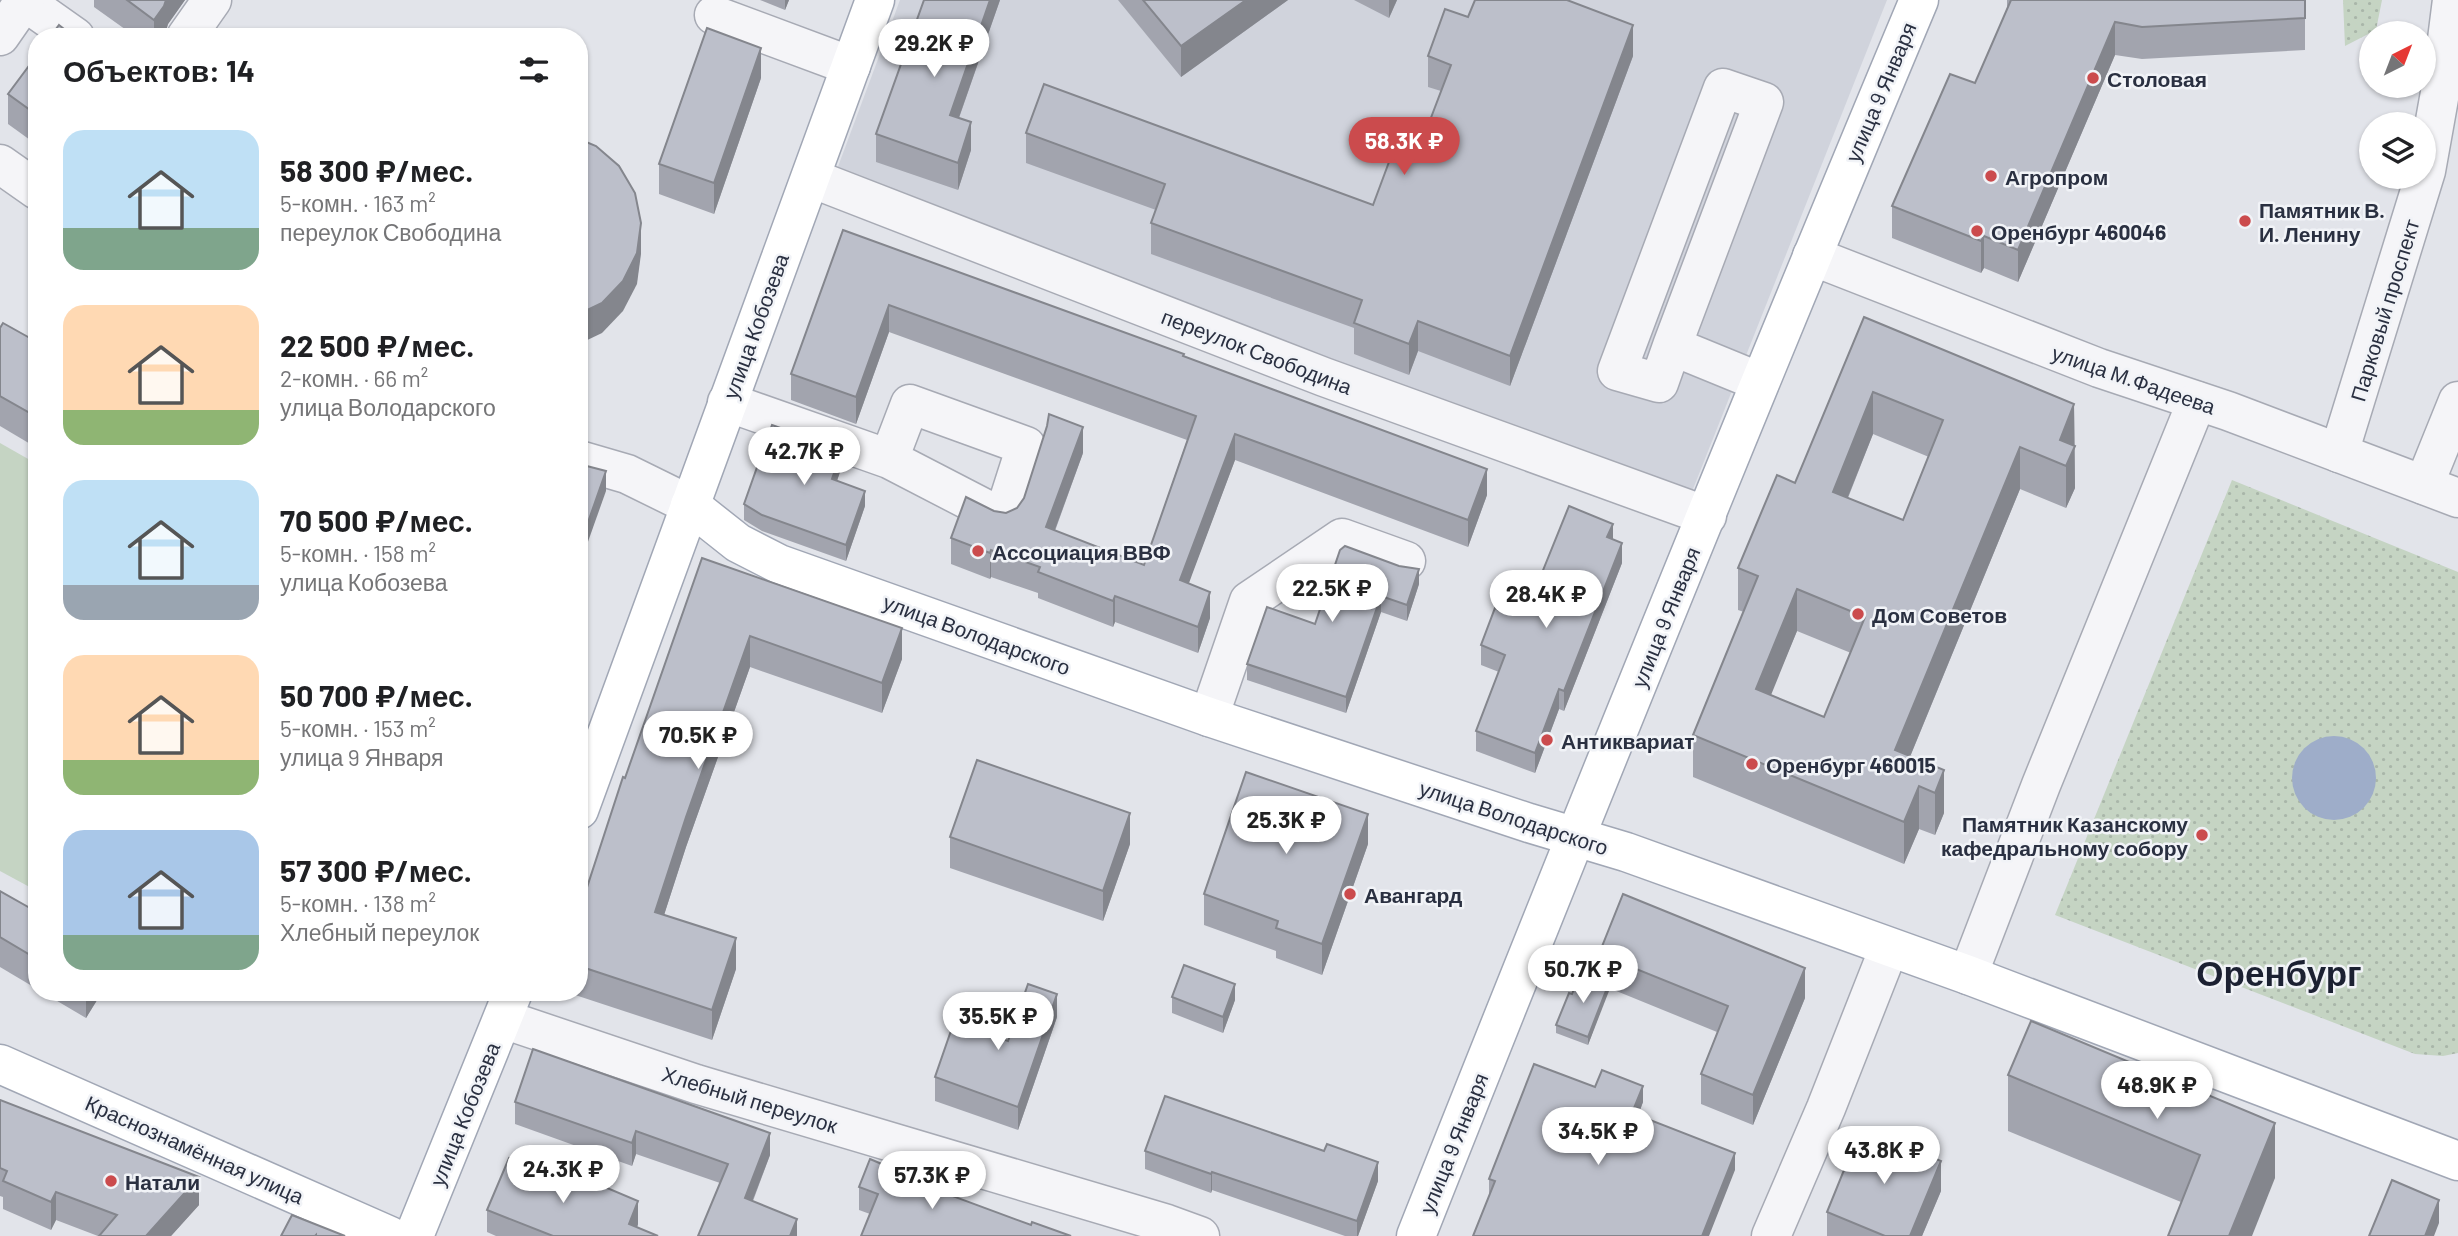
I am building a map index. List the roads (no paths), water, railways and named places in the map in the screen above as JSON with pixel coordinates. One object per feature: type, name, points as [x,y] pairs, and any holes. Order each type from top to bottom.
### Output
[{"type":"main road","name":"улица Кобозева","points":[[588,785],[875,0]]},
{"type":"main road","name":"улица 9 Января","points":[[1416,1236],[1760,382],[1919,0]]},
{"type":"main road","name":"улица Володарского","points":[[691,505],[738,543],[779,564],[1209,717],[1626,852],[1968,975],[2458,1161]]},
{"type":"main road","name":"улица Кобозева","points":[[414,1236],[508,1005]]},
{"type":"main road","name":"Краснознамённая улица","points":[[0,1064],[390,1236]]},
{"type":"street","points":[[0,36],[24,0],[63,28]]},
{"type":"street","points":[[192,28],[212,0]]},
{"type":"street","name":"Парковый проспект","points":[[2339,453],[2427,171],[2452,0]]},
{"type":"street","points":[[714,15],[851,66]]},
{"type":"street","points":[[1724,88],[1764,102],[1672,346],[1659,383],[1617,371],[1724,88]]},
{"type":"street","points":[[0,164],[28,184]]},
{"type":"street","name":"переулок Свободина","points":[[811,178],[1324,377],[1707,516]]},
{"type":"street","name":"улица М.Фадеева","points":[[1812,256],[2047,349],[2441,491]]},
{"type":"street","points":[[1672,346],[1760,382]]},
{"type":"street","points":[[1968,975],[2041,785],[2197,401]]},
{"type":"street","points":[[2441,491],[2458,401]]},
{"type":"street","points":[[727,402],[889,459]]},
{"type":"street","name":"улица Володарского","points":[[588,463],[627,474],[691,505]]},
{"type":"street","points":[[1209,717],[1249,601],[1342,538],[1406,561]]},
{"type":"street","points":[[1771,1236],[1826,1108],[1889,948]]},
{"type":"street","name":"Хлебный переулок","points":[[508,1005],[696,1084],[1167,1224],[1199,1236]]},
{"type":"water","points":[[2334,736],[2350,739],[2364,748],[2373,762],[2376,778],[2373,794],[2364,808],[2350,817],[2334,820],[2318,817],[2304,808],[2295,794],[2292,778],[2295,762],[2304,748],[2318,739]]},
{"type":"place","name":"Столовая","points":[[2093,78]]},
{"type":"place","name":"Агропром","points":[[1991,176]]},
{"type":"place","name":"Памятник В. И. Ленину","points":[[2245,221]]},
{"type":"place","name":"Оренбург 460046","points":[[1977,231]]},
{"type":"place","name":"Ассоциация ВВФ","points":[[978,551]]},
{"type":"place","name":"Дом Советов","points":[[1858,614]]},
{"type":"place","name":"Антиквариат","points":[[1547,740]]},
{"type":"place","name":"Оренбург 460015","points":[[1752,764]]},
{"type":"place","name":"Памятник Казанскому кафедральному собору","points":[[2202,835]]},
{"type":"place","name":"Авангард","points":[[1350,894]]},
{"type":"place","name":"Натали","points":[[111,1181]]},
{"type":"district","name":"Оренбург","points":[[2279,972]]}]
